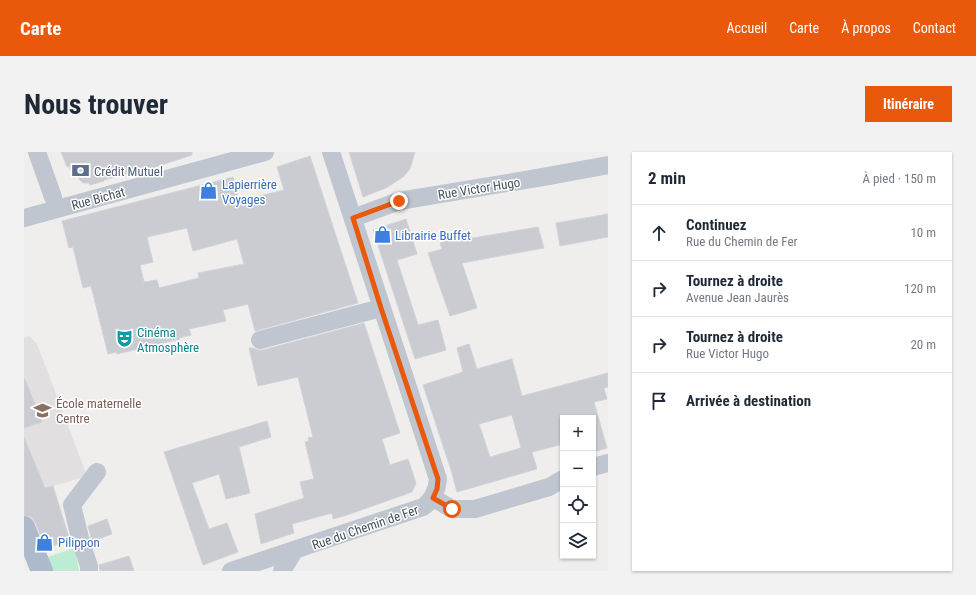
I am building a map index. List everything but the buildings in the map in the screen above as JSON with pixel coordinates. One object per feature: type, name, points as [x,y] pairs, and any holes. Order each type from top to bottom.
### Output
[{"type":"main road","points":[[24,527],[42,571]]},
{"type":"street","points":[[37,152],[53,197]]},
{"type":"street","name":"Rue Bichat","points":[[24,218],[265,152]]},
{"type":"street","points":[[331,152],[438,479],[437,489],[433,498]]},
{"type":"street","name":"Rue Victor Hugo","points":[[353,218],[399,201],[608,165]]},
{"type":"street","points":[[260,340],[381,308]]},
{"type":"street","points":[[596,467],[608,463]]},
{"type":"street","points":[[89,571],[89,566],[72,506],[96,472]]},
{"type":"street","name":"Rue du Chemin de Fer","points":[[231,571],[423,507],[433,498],[452,509],[475,509],[549,487],[560,481]]},
{"type":"street","points":[[282,571],[294,551]]},
{"type":"shaded area","name":"École maternelle Centre","points":[[29,336],[37,344],[87,476],[24,495],[24,338]]},
{"type":"green space","points":[[75,548],[79,571],[53,571],[48,557]]},
{"type":"place","name":"Crédit Mutuel","points":[[81,171]]},
{"type":"place","name":"Lapierrière Voyages","points":[[209,191]]},
{"type":"place","name":"Librairie Buffet","points":[[382,235]]},
{"type":"place","name":"Cinéma Atmosphère","points":[[124,339]]},
{"type":"place","name":"École maternelle Centre","points":[[43,410]]},
{"type":"place","name":"Pilippon","points":[[45,542]]},
{"type":"route","points":[[399,201],[353,218],[381,308],[438,479],[437,489],[433,498],[452,509]]}]
